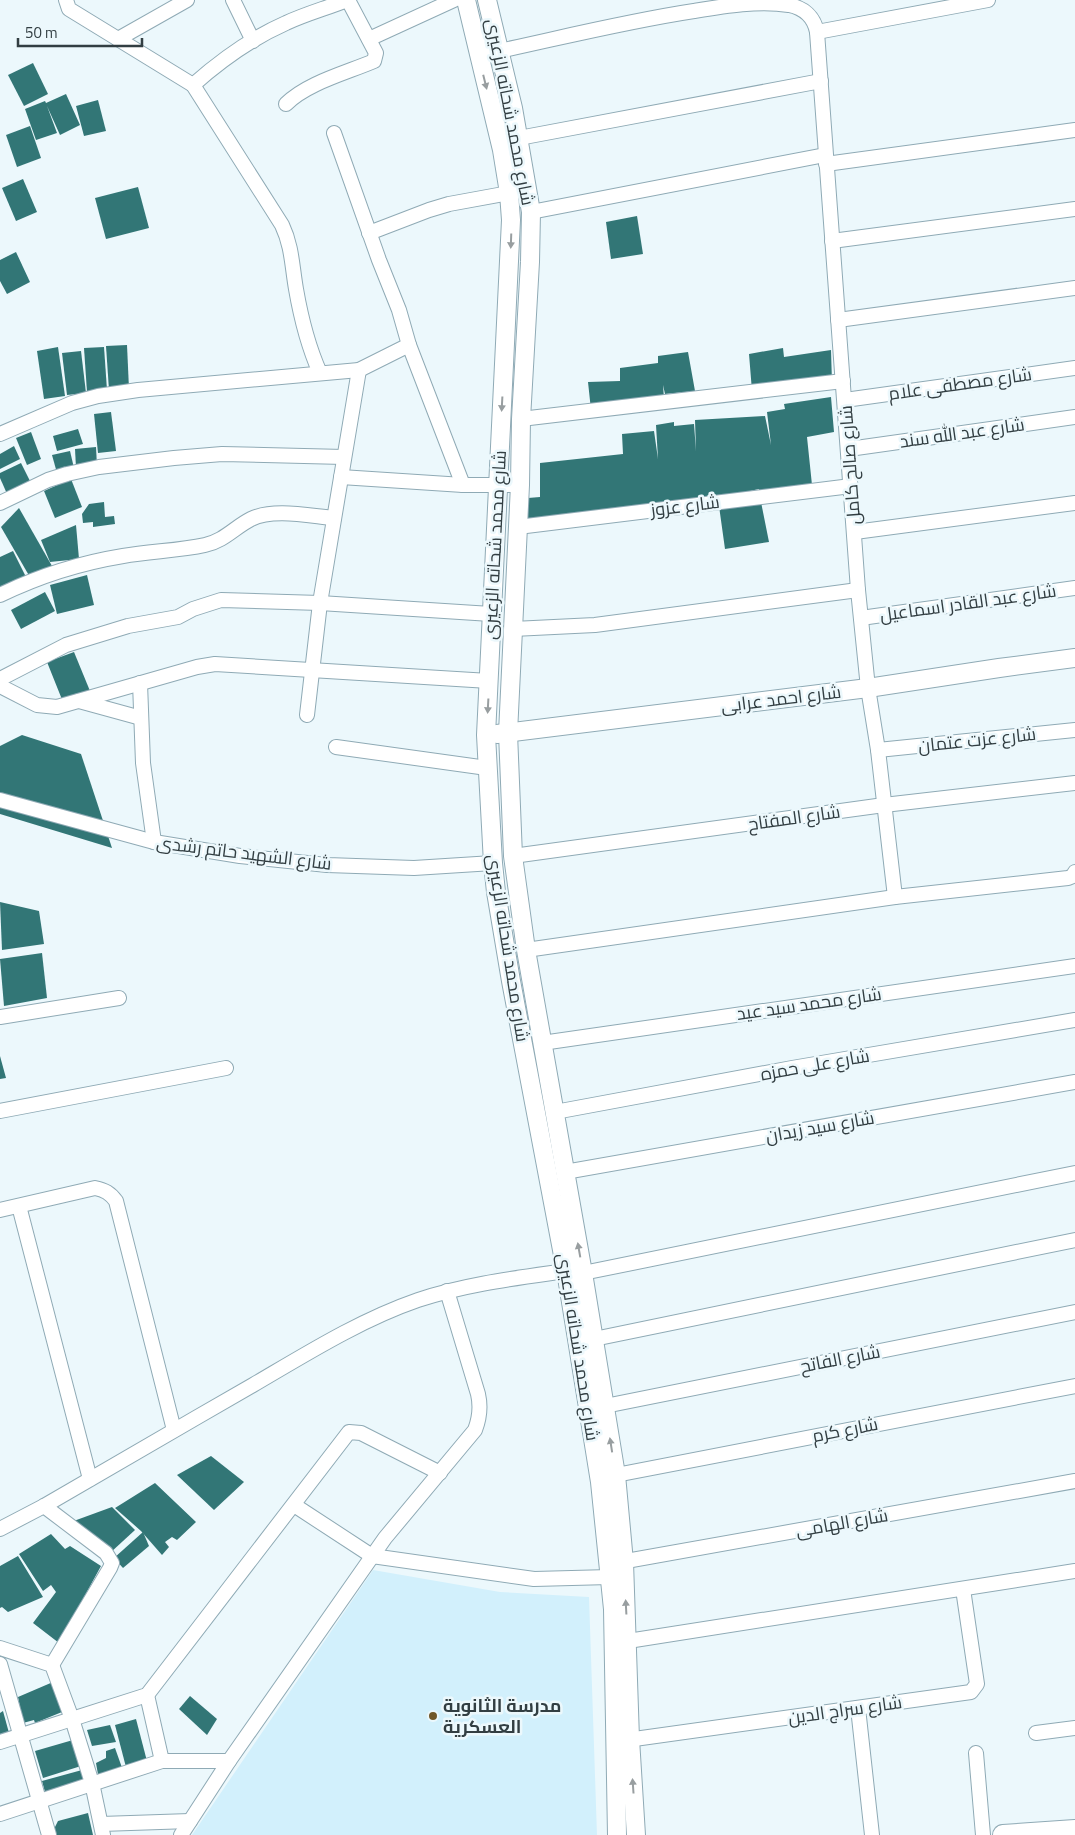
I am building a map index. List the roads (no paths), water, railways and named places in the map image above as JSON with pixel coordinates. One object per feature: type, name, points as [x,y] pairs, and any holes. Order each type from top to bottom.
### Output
[{"type":"main road","points":[[1003,1835],[1075,1830]]},
{"type":"street","points":[[66,0],[69,9],[193,85],[282,225],[288,239],[309,348],[320,374]]},
{"type":"street","points":[[118,39],[187,0]]},
{"type":"street","points":[[233,0],[253,41]]},
{"type":"street","points":[[193,85],[211,69],[253,41],[287,23],[347,0],[369,39],[376,56],[374,61],[304,90],[286,104]]},
{"type":"street","points":[[369,39],[454,0]]},
{"type":"street","name":"شارع محمد شحاته الزعيرى","points":[[466,0],[502,150],[509,193],[511,247],[497,486],[486,735],[493,863],[511,981],[575,1272],[594,1339],[616,1475],[614,1651],[622,1740],[636,1835]]},
{"type":"street","name":"شارع محمد شحاته الزعيرى","points":[[488,0],[519,138],[531,212],[508,734],[513,856],[525,946],[565,1172],[599,1472],[628,1641],[617,1835]]},
{"type":"street","points":[[479,57],[644,19],[724,6],[790,5],[803,10],[813,18],[817,32],[988,0]]},
{"type":"street","name":"شارع صالح كامل","points":[[817,32],[858,590],[868,688],[878,750],[895,896]]},
{"type":"street","points":[[519,138],[821,81]]},
{"type":"street","points":[[531,212],[826,160],[1075,130]]},
{"type":"street","points":[[334,133],[409,345],[463,485]]},
{"type":"street","points":[[369,233],[449,204],[509,193]]},
{"type":"street","points":[[832,241],[1075,209]]},
{"type":"street","points":[[838,320],[1075,288]]},
{"type":"street","points":[[0,434],[72,403],[98,396],[138,390],[360,370],[409,345]]},
{"type":"street","name":"شارع مصطفى علام","points":[[845,400],[1075,368]]},
{"type":"street","points":[[307,715],[320,603],[360,370]]},
{"type":"street","points":[[521,418],[843,380]]},
{"type":"street","name":"شارع عبد الله سند","points":[[849,449],[1075,417]]},
{"type":"street","points":[[0,503],[48,480],[99,467],[222,454],[344,457]]},
{"type":"street","points":[[341,477],[463,485],[520,485]]},
{"type":"street","name":"شارع عزوز","points":[[518,527],[851,486]]},
{"type":"street","points":[[855,532],[1075,503]]},
{"type":"street","points":[[0,595],[46,575],[80,564],[124,555],[215,543],[250,519],[260,515],[275,514],[334,518]]},
{"type":"street","name":"شارع عبد القادر اسماعيل","points":[[861,618],[1075,588]]},
{"type":"street","points":[[513,629],[595,625],[858,590]]},
{"type":"street","points":[[0,679],[66,645],[128,626],[178,617],[209,603],[221,600],[320,603],[492,614]]},
{"type":"street","name":"شارع احمد عرابى","points":[[486,735],[508,734],[868,688],[1075,658]]},
{"type":"street","points":[[0,686],[37,705],[57,707],[198,666],[215,664],[489,681]]},
{"type":"street","points":[[140,683],[143,763],[154,842]]},
{"type":"street","points":[[79,701],[141,718]]},
{"type":"street","name":"شارع عزت عتمان","points":[[878,750],[1075,730]]},
{"type":"street","points":[[336,747],[487,768]]},
{"type":"street","name":"شارع المفتاح","points":[[513,856],[884,806],[1075,783]]},
{"type":"street","name":"شارع الشهيد حاتم رشدى","points":[[0,800],[154,842],[240,856],[326,865],[414,868],[493,863]]},
{"type":"street","points":[[505,944],[507,947],[516,950],[525,946],[895,896],[1068,878],[1073,876],[1075,872]]},
{"type":"street","name":"شارع محمد سيد عيد","points":[[542,1042],[1075,966]]},
{"type":"street","points":[[511,981],[516,972],[520,971],[531,977]]},
{"type":"street","points":[[1,1012],[119,998]]},
{"type":"street","name":"شارع على حمزه","points":[[555,1112],[792,1068],[1075,1020]]},
{"type":"street","points":[[0,1111],[226,1068]]},
{"type":"street","name":"شارع سيد زيدان","points":[[565,1172],[1075,1082]]},
{"type":"street","points":[[1,1524],[44,1506],[327,1342],[417,1300],[447,1291],[498,1281],[575,1272],[1075,1173]]},
{"type":"street","points":[[0,1210],[95,1188],[104,1190],[112,1195],[116,1201],[174,1430]]},
{"type":"street","points":[[18,1206],[90,1479]]},
{"type":"street","points":[[594,1339],[1075,1240]]},
{"type":"street","points":[[181,1835],[229,1761],[372,1556],[400,1518],[476,1430],[481,1406],[447,1291]]},
{"type":"street","name":"شارع الفاتح","points":[[605,1406],[1075,1312]]},
{"type":"street","name":"شارع كرم","points":[[616,1475],[1075,1386]]},
{"type":"street","points":[[0,1742],[147,1695],[349,1432],[361,1433],[440,1473]]},
{"type":"street","name":"شارع الهامى","points":[[372,1556],[534,1579],[615,1567],[1075,1481]]},
{"type":"street","points":[[294,1505],[372,1556]]},
{"type":"street","points":[[44,1506],[106,1554],[112,1562],[52,1665]]},
{"type":"street","points":[[628,1641],[1075,1571]]},
{"type":"street","name":"شارع سراج الدين","points":[[622,1740],[971,1692],[977,1684],[963,1589]]},
{"type":"street","points":[[0,1648],[52,1665]]},
{"type":"street","points":[[0,1664],[49,1835]]},
{"type":"street","points":[[52,1665],[72,1719],[92,1783],[102,1829],[190,1821]]},
{"type":"street","points":[[147,1695],[162,1761]]},
{"type":"street","points":[[858,1708],[872,1835]]},
{"type":"street","points":[[1036,1733],[1075,1728]]},
{"type":"street","points":[[976,1753],[983,1835]]},
{"type":"street","points":[[0,1814],[162,1761],[229,1761]]},
{"type":"place","name":"مدرسة الثانوية العسكرية","points":[[433,1716]]}]
